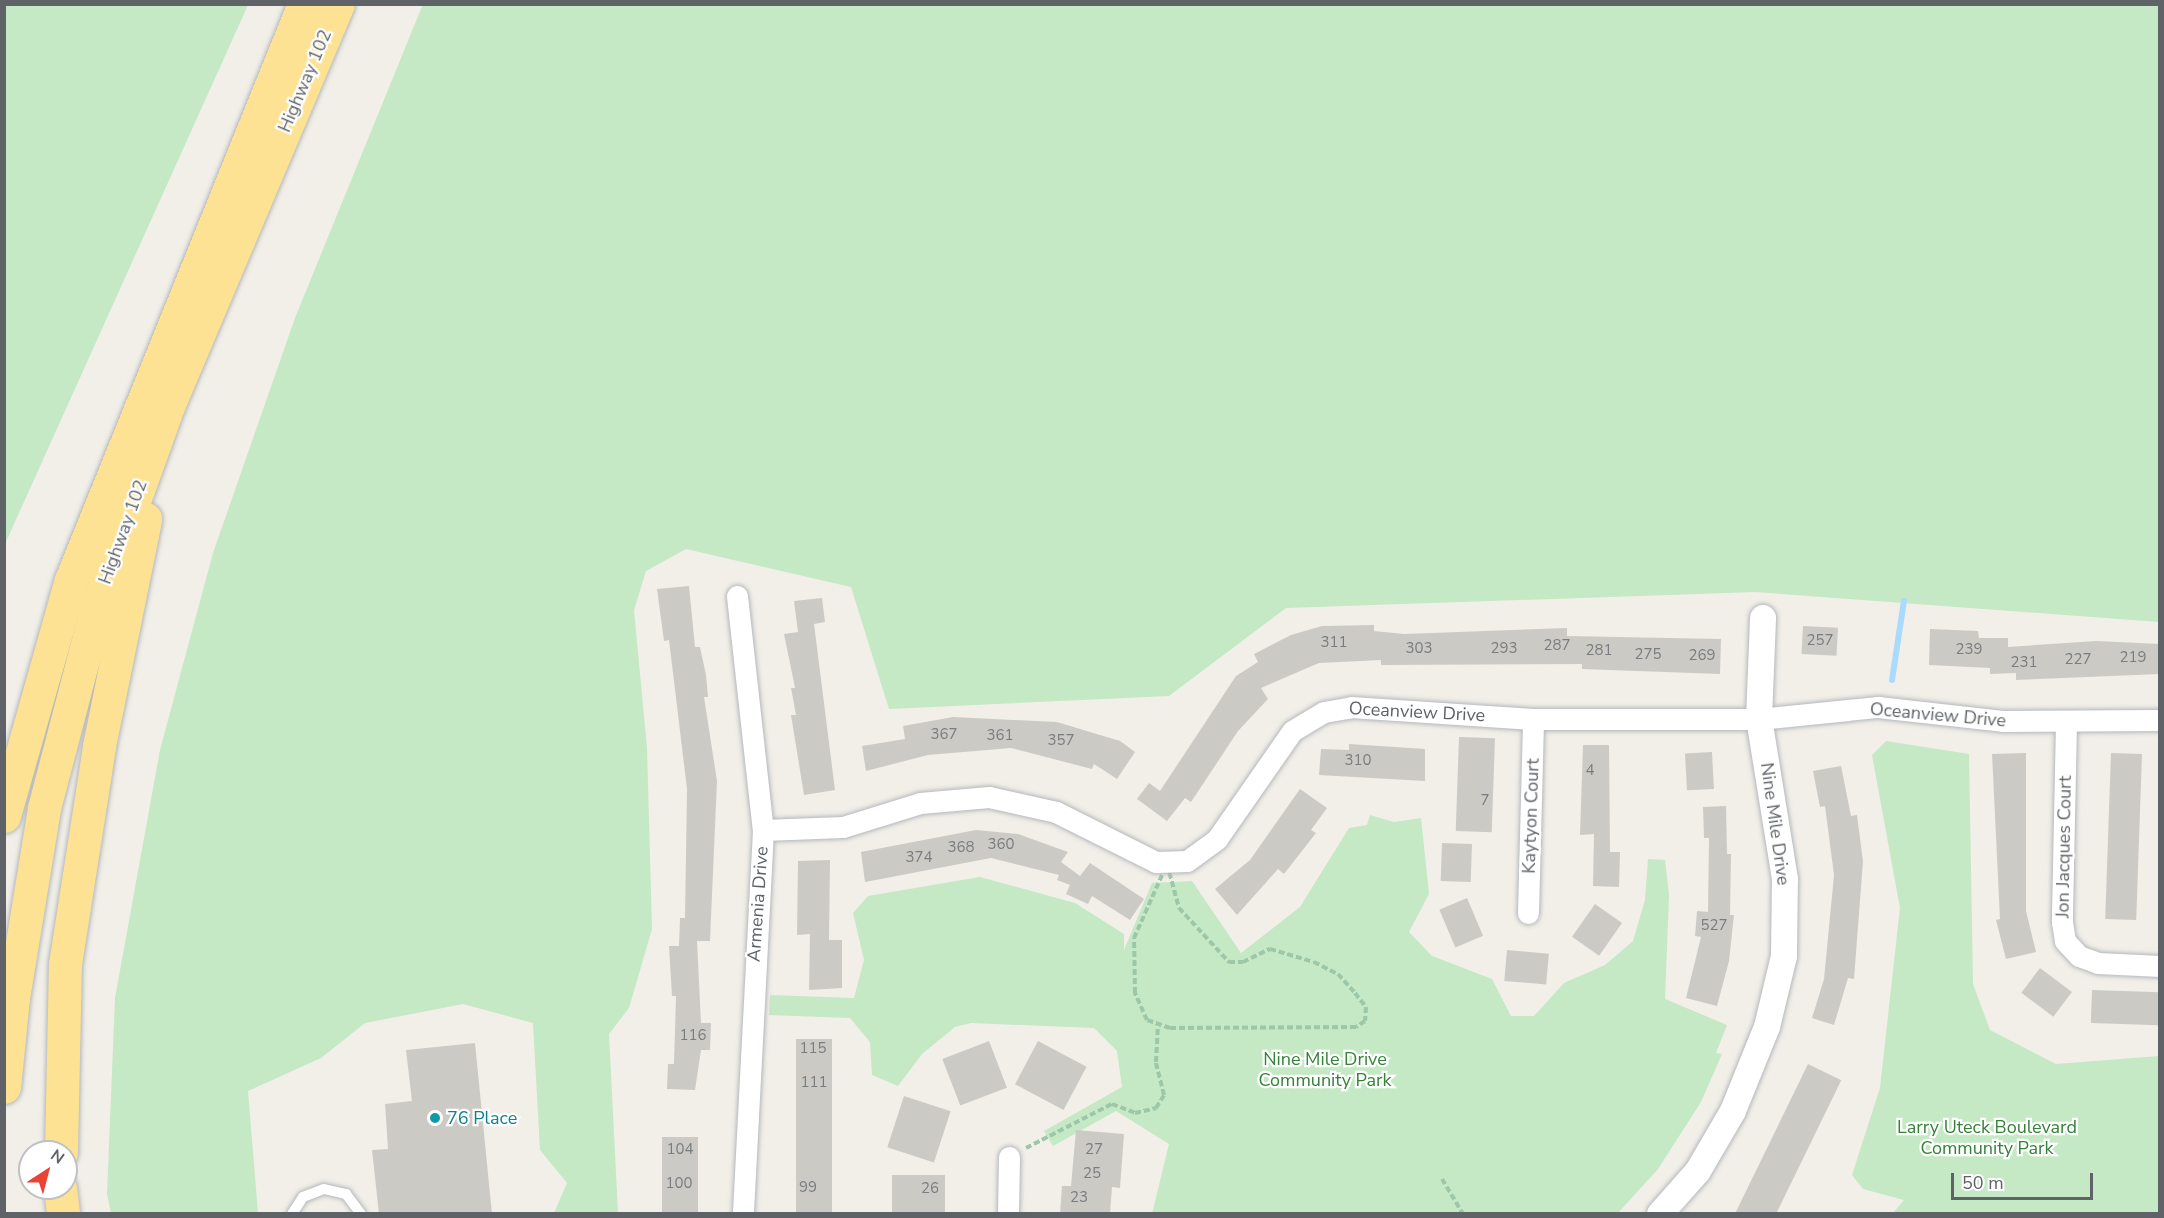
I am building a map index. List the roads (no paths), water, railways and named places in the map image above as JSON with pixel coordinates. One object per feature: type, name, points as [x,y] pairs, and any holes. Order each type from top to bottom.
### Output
[{"type":"highway","name":"Highway 102","points":[[4,816],[71,580],[304,4]]},
{"type":"highway","name":"Highway 102","points":[[4,1087],[30,887],[69,701],[99,599],[169,404],[338,4]]},
{"type":"highway","points":[[61,1140],[65,964],[99,746],[169,404]]},
{"type":"street","name":"Armenia Drive","points":[[737,596],[763,830],[743,1214]]},
{"type":"street","name":"Nine Mile Drive","points":[[1660,1214],[1698,1171],[1733,1111],[1767,1027],[1784,956],[1785,879],[1759,719],[1763,618]]},
{"type":"street","name":"Oceanview Drive","points":[[763,830],[834,828],[920,803],[989,797],[1056,812],[1144,858],[1167,864],[1187,861],[1208,849],[1282,741],[1299,725],[1324,712],[1352,707],[1533,719],[1759,719],[1878,707],[2066,723],[2160,720]]},
{"type":"street","name":"Kaytyon Court","points":[[1528,913],[1533,719]]},
{"type":"street","name":"Jon Jacques Court","points":[[2066,723],[2062,922],[2065,941],[2079,956],[2098,963],[2160,966]]},
{"type":"street","points":[[1008,1214],[1009,1157]]},
{"type":"lane","points":[[292,1214],[303,1197],[324,1189],[346,1194],[361,1214]]},
{"type":"waterway","points":[[1892,680],[1904,601]]},
{"type":"place","name":"76 Place","points":[[435,1118]]},
{"type":"park label","name":"Nine Mile Drive Community Park","points":[[1325,1070]]},
{"type":"park label","name":"Larry Uteck Boulevard Community Park","points":[[1987,1138]]}]
